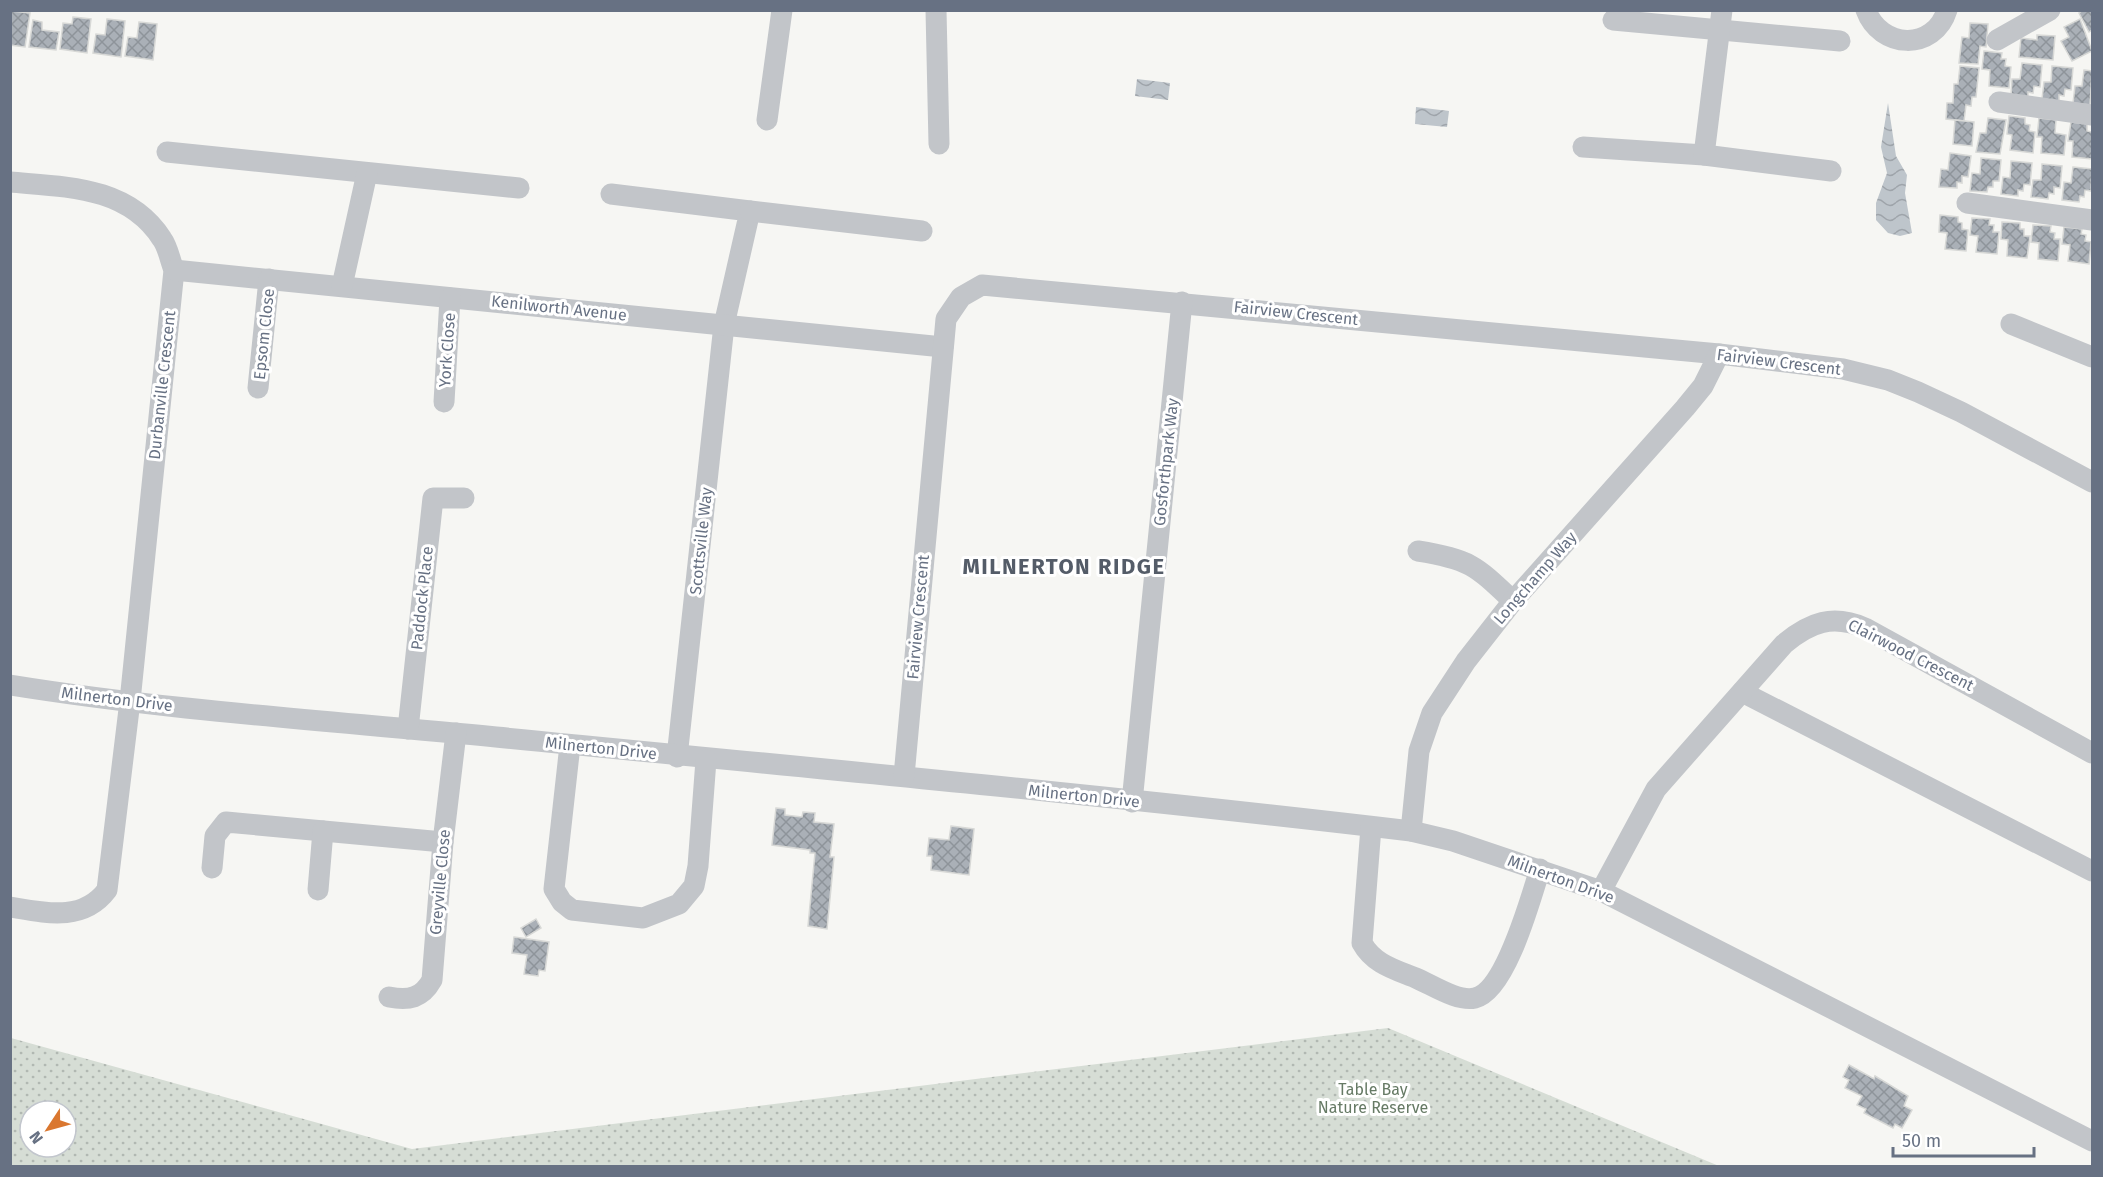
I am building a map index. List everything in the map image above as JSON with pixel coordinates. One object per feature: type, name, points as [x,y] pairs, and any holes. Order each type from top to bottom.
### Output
[{"type":"street","points":[[767,120],[782,10]]},
{"type":"street","points":[[936,10],[939,144]]},
{"type":"street","points":[[1854,10],[1870,19],[1888,37],[1914,41],[1937,29],[1947,10]]},
{"type":"street","points":[[1997,40],[2050,10]]},
{"type":"street","points":[[1612,20],[1721,20],[1840,41]]},
{"type":"street","points":[[1704,155],[1721,20]]},
{"type":"street","points":[[2000,102],[2092,115]]},
{"type":"street","points":[[1583,147],[1704,155],[1831,171]]},
{"type":"street","points":[[167,152],[519,188]]},
{"type":"street","points":[[342,286],[367,173]]},
{"type":"street","name":"Durbanville Crescent","points":[[10,182],[89,189],[117,199],[137,211],[163,239],[174,270],[130,701]]},
{"type":"street","points":[[611,194],[922,231]]},
{"type":"street","points":[[1967,203],[2092,220]]},
{"type":"street","name":"Scottsville Way","points":[[677,757],[724,325],[750,211]]},
{"type":"street","name":"Kenilworth Avenue","points":[[174,270],[943,347]]},
{"type":"street","name":"Epsom Close","points":[[258,388],[269,279]]},
{"type":"street","name":"Fairview Crescent","points":[[904,776],[946,319],[961,297],[982,285],[1719,354],[1843,369],[1888,380],[1961,412],[2092,482]]},
{"type":"street","name":"York Close","points":[[444,402],[450,298]]},
{"type":"street","name":"Gosforthpark Way","points":[[1132,802],[1182,302]]},
{"type":"street","points":[[2011,324],[2092,357]]},
{"type":"street","name":"Longchamp Way","points":[[1411,831],[1419,750],[1426,725],[1466,661],[1513,601],[1685,408],[1703,386],[1719,354]]},
{"type":"street","name":"Paddock Place","points":[[408,729],[433,498],[464,498]]},
{"type":"street","points":[[1419,551],[1455,556],[1469,563],[1513,601]]},
{"type":"street","name":"Clairwood Crescent","points":[[1601,891],[1656,789],[1800,631],[1829,621],[1845,619],[1865,627],[2092,753]]},
{"type":"street","name":"Milnerton Drive","points":[[10,685],[130,701],[706,760],[904,776],[1411,831],[1454,841],[1601,891],[2092,1141]]},
{"type":"street","points":[[1742,692],[2092,871]]},
{"type":"street","points":[[10,907],[79,912],[94,904],[107,890],[130,701]]},
{"type":"street","name":"Greyville Close","points":[[389,997],[407,1000],[418,995],[432,980],[443,842],[456,733]]},
{"type":"street","points":[[570,745],[554,889],[562,902],[572,910],[643,918],[679,904],[694,886],[698,866],[706,760]]},
{"type":"street","points":[[213,868],[215,836],[226,822],[443,842]]},
{"type":"street","points":[[1371,827],[1362,943],[1375,961],[1458,996],[1474,998],[1485,993],[1494,984],[1519,933],[1540,869]]},
{"type":"street","points":[[318,890],[323,831]]},
{"type":"green space","name":"Table Bay Nature Reserve","points":[[1388,1028],[1719,1166],[11,1166],[11,1038],[412,1149]]},
{"type":"water","points":[[1137,79],[1170,83],[1168,100],[1135,96]]},
{"type":"water","points":[[1888,103],[1896,156],[1907,175],[1905,193],[1912,233],[1900,236],[1888,233],[1876,220],[1876,203],[1887,173],[1881,147]]},
{"type":"water","points":[[1416,107],[1449,111],[1447,127],[1415,124]]},
{"type":"building","points":[[2083,10],[2092,10],[2092,30],[2089,32],[2079,13]]},
{"type":"building","points":[[11,11],[30,13],[25,47],[10,45]]},
{"type":"building","points":[[73,17],[91,19],[87,53],[60,49],[63,23],[72,24]]},
{"type":"building","points":[[107,19],[125,21],[121,57],[93,53],[96,34],[105,35]]},
{"type":"building","points":[[2080,19],[2092,51],[2072,61],[2061,41],[2069,37],[2064,27]]},
{"type":"building","points":[[33,20],[42,22],[42,30],[59,32],[56,50],[29,47]]},
{"type":"building","points":[[139,22],[157,24],[153,60],[125,56],[128,37],[137,38]]},
{"type":"building","points":[[1970,23],[1988,24],[1986,47],[1980,46],[1978,64],[1959,63],[1962,37],[1969,38]]},
{"type":"building","points":[[2037,35],[2055,36],[2053,60],[2019,57],[2021,38],[2037,40]]},
{"type":"building","points":[[1984,51],[2002,53],[2001,59],[2006,59],[2005,66],[2011,67],[2009,88],[1989,86],[1990,70],[1982,69]]},
{"type":"building","points":[[2022,63],[2042,65],[2040,87],[2034,86],[2033,93],[2028,92],[2028,98],[2011,96],[2012,79],[2020,79]]},
{"type":"building","points":[[1960,66],[1979,68],[1976,97],[1972,97],[1971,106],[1966,105],[1964,121],[1946,119],[1947,103],[1953,103],[1954,84],[1958,84]]},
{"type":"building","points":[[2052,66],[2073,68],[2071,90],[2065,89],[2064,96],[2059,95],[2059,101],[2042,99],[2044,82],[2051,82]]},
{"type":"building","points":[[2084,70],[2092,71],[2090,105],[2073,103],[2075,86],[2082,86]]},
{"type":"building","points":[[2009,116],[2025,118],[2025,124],[2030,125],[2029,131],[2035,132],[2033,153],[2010,150],[2012,135],[2007,134]]},
{"type":"building","points":[[1988,118],[2006,120],[2000,154],[1976,152],[1980,133],[1986,133]]},
{"type":"building","points":[[2039,118],[2056,120],[2055,133],[2066,135],[2064,155],[2041,153],[2042,137],[2037,137]]},
{"type":"building","points":[[1955,120],[1974,122],[1972,146],[1953,144]]},
{"type":"building","points":[[2071,122],[2087,124],[2087,131],[2092,132],[2092,159],[2072,157],[2073,141],[2068,141]]},
{"type":"building","points":[[1950,153],[1971,156],[1968,177],[1962,176],[1962,183],[1957,182],[1957,188],[1939,187],[1941,169],[1948,170]]},
{"type":"building","points":[[1981,158],[2001,160],[1999,181],[1993,181],[1993,187],[1988,187],[1987,192],[1970,191],[1972,173],[1980,174]]},
{"type":"building","points":[[2011,161],[2032,163],[2030,185],[2024,184],[2023,191],[2018,190],[2018,196],[2001,194],[2003,177],[2010,178]]},
{"type":"building","points":[[2042,164],[2062,166],[2060,188],[2054,187],[2054,194],[2049,193],[2048,199],[2031,197],[2033,180],[2041,180]]},
{"type":"building","points":[[2073,167],[2092,169],[2091,191],[2085,190],[2084,197],[2080,196],[2079,202],[2062,200],[2064,182],[2071,183]]},
{"type":"building","points":[[1940,215],[1958,217],[1958,222],[1962,223],[1962,229],[1968,230],[1966,251],[1945,249],[1947,233],[1939,232]]},
{"type":"building","points":[[1972,218],[1990,219],[1989,225],[1994,225],[1993,232],[1999,232],[1997,254],[1976,252],[1978,236],[1970,235]]},
{"type":"building","points":[[2002,222],[2020,223],[2020,229],[2024,229],[2024,236],[2030,236],[2027,258],[2007,256],[2008,240],[2001,239]]},
{"type":"building","points":[[2033,225],[2051,226],[2050,232],[2055,233],[2054,239],[2060,239],[2058,261],[2038,259],[2039,243],[2031,242]]},
{"type":"building","points":[[2064,227],[2082,229],[2081,234],[2086,235],[2085,241],[2091,242],[2089,264],[2068,261],[2070,245],[2062,244]]},
{"type":"building","points":[[776,808],[785,809],[785,815],[802,817],[803,812],[815,813],[814,822],[834,824],[830,857],[834,857],[827,929],[808,926],[815,853],[810,853],[810,850],[772,845]]},
{"type":"building","points":[[951,826],[974,829],[969,875],[931,870],[932,856],[927,856],[929,838],[949,840]]},
{"type":"building","points":[[536,919],[541,928],[526,937],[521,928]]},
{"type":"building","points":[[514,937],[549,942],[545,971],[539,970],[538,976],[524,974],[527,955],[512,953]]},
{"type":"building","points":[[1849,1065],[1874,1079],[1875,1076],[1908,1096],[1904,1106],[1912,1110],[1902,1128],[1895,1124],[1893,1128],[1864,1113],[1866,1109],[1857,1105],[1862,1096],[1845,1088],[1849,1080],[1843,1077]]},
{"type":"district","name":"MILNERTON RIDGE","points":[[1064,566]]}]
